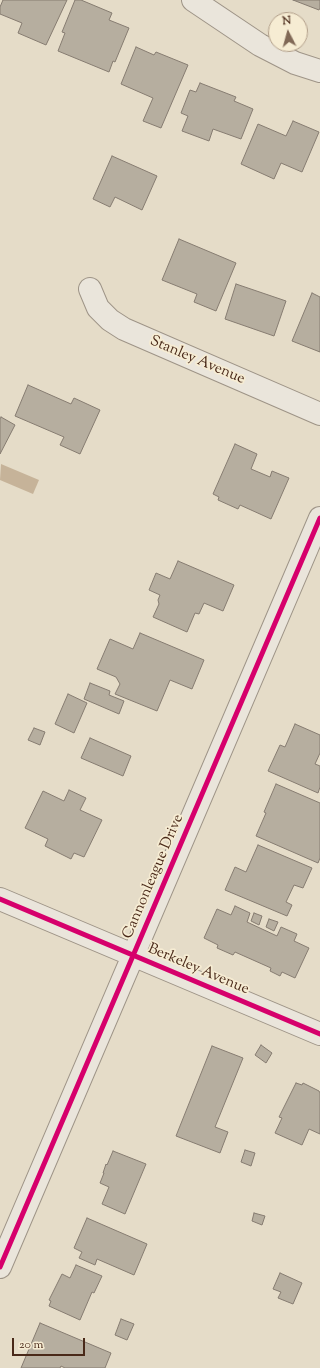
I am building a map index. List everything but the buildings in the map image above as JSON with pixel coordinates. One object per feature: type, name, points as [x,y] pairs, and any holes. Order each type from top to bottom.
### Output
[{"type":"street","points":[[193,0],[260,45],[295,63],[320,71]]},
{"type":"street","name":"Stanley Avenue","points":[[90,289],[98,308],[110,320],[124,330],[320,414]]},
{"type":"street","name":"Cannonleague Drive","points":[[0,1267],[320,518]]},
{"type":"street","name":"Berkeley Avenue","points":[[0,899],[320,1034]]},
{"type":"shaded area","points":[[1,464],[39,480],[33,494],[0,480]]},
{"type":"cycle path","points":[[0,1267],[320,518]]},
{"type":"cycle path","points":[[0,899],[320,1034]]}]
